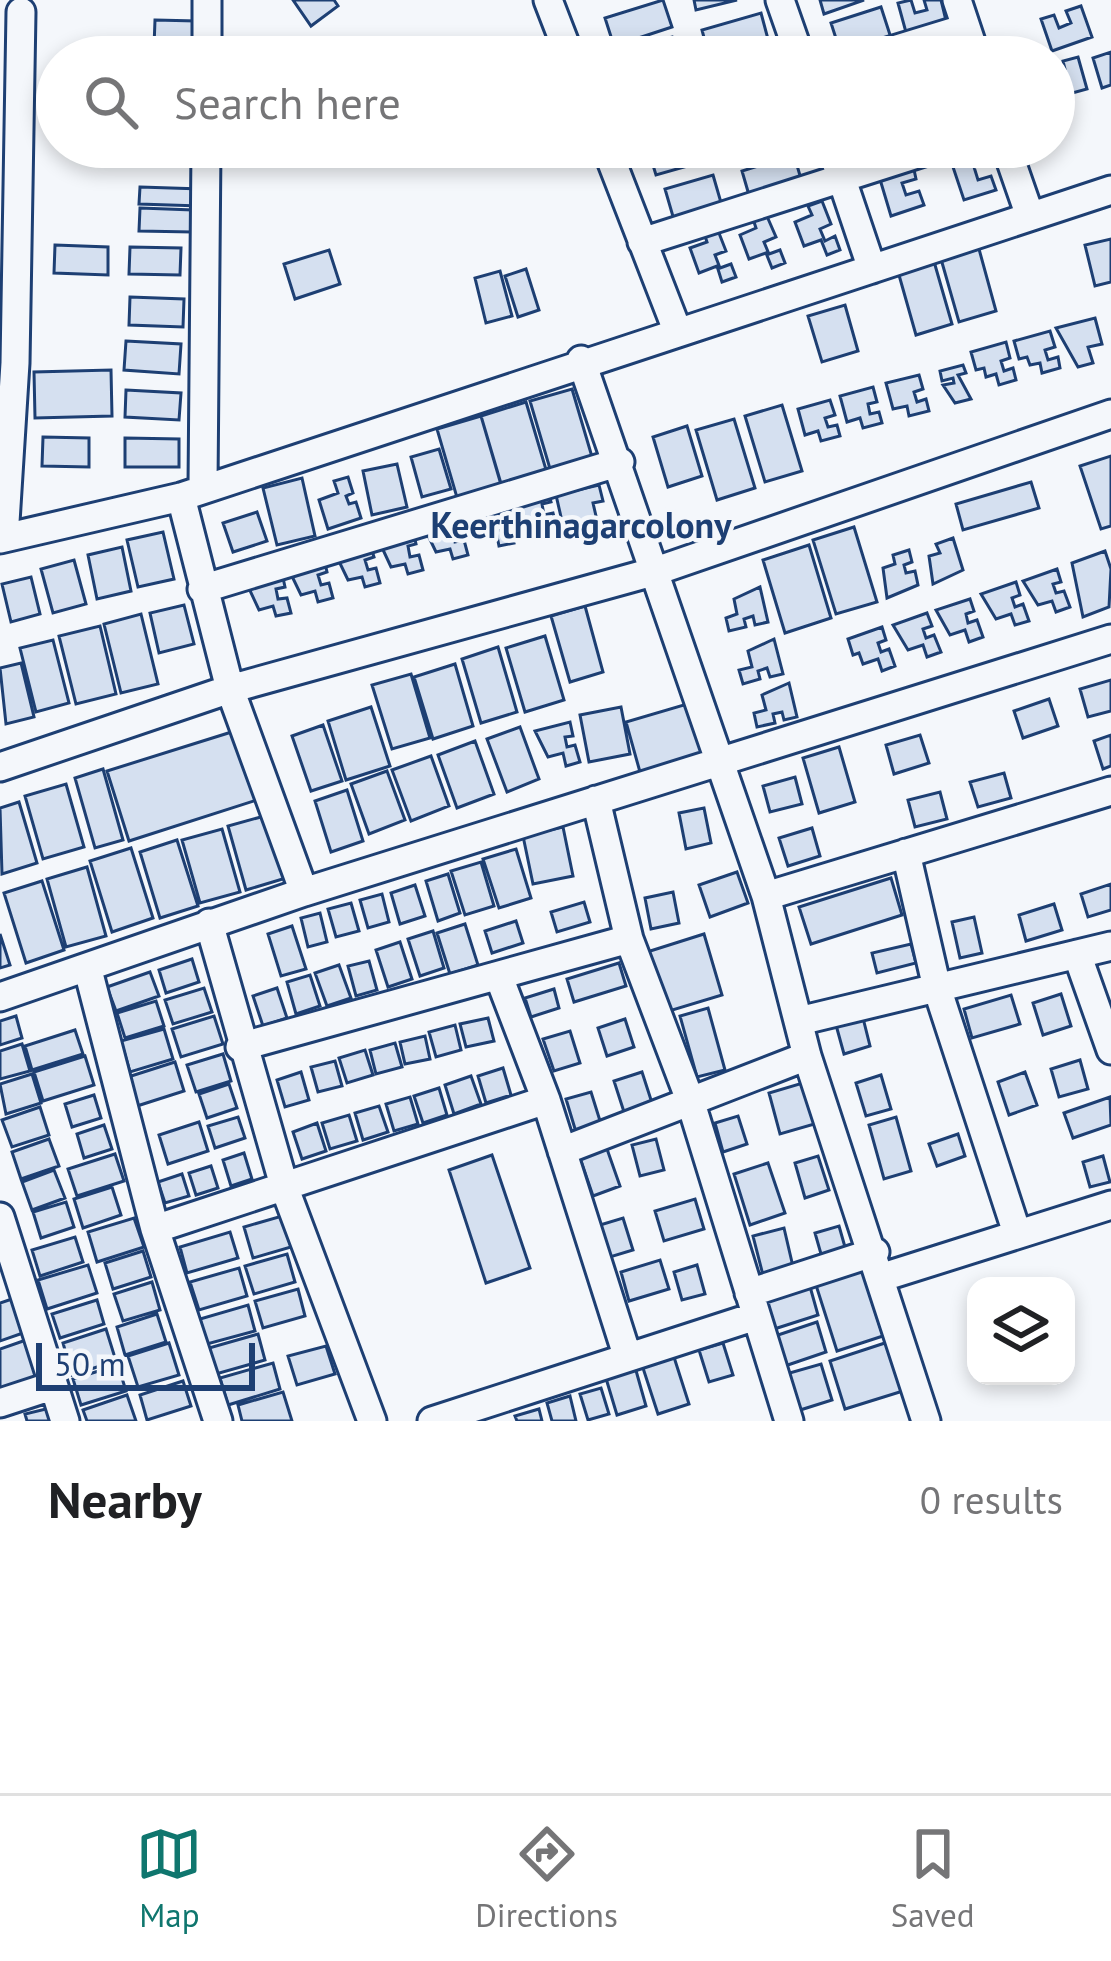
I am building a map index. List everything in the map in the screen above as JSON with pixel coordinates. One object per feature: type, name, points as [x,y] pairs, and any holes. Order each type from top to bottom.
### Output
[{"type":"street","points":[[207,0],[207,36]]},
{"type":"street","points":[[548,0],[563,36]]},
{"type":"street","points":[[780,0],[793,36]]},
{"type":"street","points":[[957,0],[969,36]]},
{"type":"street","points":[[20,11],[15,363],[2,538],[192,491],[1111,190]]},
{"type":"street","points":[[940,36],[966,28]]},
{"type":"street","points":[[205,168],[192,491],[202,589],[230,689],[304,892]]},
{"type":"street","points":[[613,168],[677,330]]},
{"type":"street","points":[[838,168],[872,269]]},
{"type":"street","points":[[643,242],[864,168]]},
{"type":"street","points":[[1013,168],[1030,217]]},
{"type":"street","points":[[581,360],[766,896],[807,1056],[879,1265],[926,1421]]},
{"type":"street","points":[[0,767],[230,689],[656,571],[1111,414]]},
{"type":"street","points":[[202,589],[620,462]]},
{"type":"street","points":[[0,997],[304,892],[1111,639]]},
{"type":"street","points":[[766,896],[1111,791]]},
{"type":"street","points":[[596,800],[629,939],[690,1100],[789,1421]]},
{"type":"street","points":[[906,854],[937,988],[1017,1233]]},
{"type":"street","points":[[209,923],[240,1046],[285,1190],[372,1421]]},
{"type":"street","points":[[240,1046],[629,939]]},
{"type":"street","points":[[799,1021],[1111,946]]},
{"type":"street","points":[[1077,954],[1111,1050]]},
{"type":"street","points":[[88,970],[155,1229],[218,1421]]},
{"type":"street","points":[[499,976],[546,1100],[627,1355]]},
{"type":"street","points":[[562,1151],[807,1056]]},
{"type":"street","points":[[155,1229],[285,1190],[546,1100]]},
{"type":"street","points":[[432,1421],[627,1355],[753,1305],[879,1265],[1111,1205]]},
{"type":"street","points":[[0,1217],[65,1421]]},
{"type":"street","points":[[0,1403],[52,1386]]},
{"type":"building","points":[[293,0],[334,0],[338,6],[311,26]]},
{"type":"building","points":[[663,0],[672,27],[645,36],[611,36],[605,18]]},
{"type":"building","points":[[694,0],[737,0],[696,10]]},
{"type":"building","points":[[820,0],[864,0],[824,14]]},
{"type":"building","points":[[911,0],[915,13],[927,10],[924,0],[941,0],[947,25],[907,36],[898,3]]},
{"type":"building","points":[[1081,6],[1092,37],[1075,43],[1075,36],[1047,36],[1041,19],[1054,15],[1059,28],[1071,23],[1066,11]]},
{"type":"building","points":[[881,7],[890,36],[835,36],[831,23]]},
{"type":"building","points":[[761,13],[767,36],[704,36],[702,30]]},
{"type":"building","points":[[155,20],[196,21],[195,36],[154,36]]},
{"type":"building","points":[[1111,52],[1111,85],[1102,88],[1093,58]]},
{"type":"building","points":[[1075,58],[1087,89],[1075,92]]},
{"type":"building","points":[[654,168],[681,168],[656,175]]},
{"type":"building","points":[[798,168],[801,179],[749,195],[742,171]]},
{"type":"building","points":[[914,168],[916,179],[902,183],[906,195],[919,191],[924,205],[891,216],[879,176]]},
{"type":"building","points":[[953,168],[974,168],[978,180],[991,176],[996,190],[964,200]]},
{"type":"building","points":[[713,175],[722,206],[674,220],[665,189]]},
{"type":"building","points":[[140,187],[201,189],[200,206],[139,204]]},
{"type":"building","points":[[822,201],[831,224],[820,229],[825,241],[835,236],[840,250],[827,255],[821,240],[804,246],[795,222],[812,215],[808,206]]},
{"type":"building","points":[[140,208],[193,210],[192,232],[139,231]]},
{"type":"building","points":[[766,214],[776,237],[764,242],[769,254],[780,250],[785,263],[772,268],[766,253],[749,259],[740,235],[756,228],[753,219]]},
{"type":"building","points":[[717,228],[726,251],[715,255],[720,268],[731,264],[736,277],[722,282],[717,266],[699,273],[690,248],[707,242],[704,233]]},
{"type":"building","points":[[1111,239],[1111,282],[1095,286],[1085,245]]},
{"type":"building","points":[[55,245],[108,247],[108,275],[54,273]]},
{"type":"building","points":[[130,247],[181,248],[180,275],[129,274]]},
{"type":"building","points":[[979,249],[996,311],[959,322],[941,259]]},
{"type":"building","points":[[329,250],[340,284],[295,299],[284,264]]},
{"type":"building","points":[[933,258],[952,324],[916,335],[897,268]]},
{"type":"building","points":[[526,269],[539,310],[518,317],[505,276]]},
{"type":"building","points":[[500,271],[512,316],[486,323],[475,278]]},
{"type":"building","points":[[130,297],[184,299],[183,327],[129,325]]},
{"type":"building","points":[[845,305],[858,351],[822,362],[808,316]]},
{"type":"building","points":[[1095,318],[1102,344],[1088,347],[1093,363],[1078,367],[1056,328]]},
{"type":"building","points":[[1050,331],[1055,347],[1045,350],[1048,360],[1058,357],[1060,368],[1042,373],[1040,363],[1030,365],[1027,357],[1019,359],[1014,341]]},
{"type":"building","points":[[126,341],[181,344],[179,374],[124,370]]},
{"type":"building","points":[[1006,342],[1010,358],[1001,361],[1004,371],[1013,368],[1016,380],[999,385],[996,374],[986,377],[984,368],[976,370],[971,352]]},
{"type":"building","points":[[963,365],[966,373],[958,375],[971,399],[955,403],[943,385],[954,383],[953,378],[942,381],[940,371]]},
{"type":"building","points":[[111,370],[112,416],[35,418],[34,372]]},
{"type":"building","points":[[919,375],[923,389],[914,392],[917,402],[926,399],[929,411],[909,416],[907,406],[893,409],[886,383]]},
{"type":"building","points":[[873,387],[877,402],[868,404],[870,414],[879,412],[882,423],[863,428],[860,418],[847,422],[840,396]]},
{"type":"building","points":[[572,389],[595,467],[553,479],[530,401]]},
{"type":"building","points":[[126,390],[181,393],[179,420],[125,417]]},
{"type":"building","points":[[830,400],[835,415],[825,418],[828,427],[837,425],[840,436],[821,441],[818,431],[805,435],[798,409]]},
{"type":"building","points":[[526,402],[547,473],[502,487],[481,416]]},
{"type":"building","points":[[782,405],[802,471],[765,482],[745,416]]},
{"type":"building","points":[[481,416],[502,488],[458,501],[437,429]]},
{"type":"building","points":[[734,419],[755,488],[717,500],[696,430]]},
{"type":"building","points":[[687,426],[702,476],[668,487],[653,437]]},
{"type":"building","points":[[43,437],[89,438],[89,467],[42,466]]},
{"type":"building","points":[[125,438],[179,439],[179,467],[125,467]]},
{"type":"building","points":[[439,449],[451,489],[422,497],[411,457]]},
{"type":"building","points":[[1111,456],[1111,526],[1101,529],[1080,466]]},
{"type":"building","points":[[397,464],[407,507],[372,515],[363,471]]},
{"type":"building","points":[[348,477],[353,493],[346,496],[349,504],[356,502],[361,518],[328,529],[319,500],[338,493],[334,481]]},
{"type":"building","points":[[302,478],[315,536],[277,545],[263,488]]},
{"type":"building","points":[[1031,482],[1039,508],[963,530],[956,504]]},
{"type":"building","points":[[599,485],[603,501],[593,503],[596,516],[564,530],[556,495]]},
{"type":"building","points":[[547,488],[551,502],[542,504],[544,515],[553,513],[557,528],[542,532],[540,522],[525,525],[512,497]]},
{"type":"building","points":[[504,503],[508,517],[499,519],[501,530],[511,527],[514,543],[499,546],[497,536],[482,540],[469,512]]},
{"type":"building","points":[[257,512],[267,541],[233,552],[223,523]]},
{"type":"building","points":[[459,516],[462,530],[453,532],[455,542],[464,540],[468,555],[453,559],[450,549],[436,552],[423,525]]},
{"type":"building","points":[[854,527],[877,602],[836,614],[813,540]]},
{"type":"building","points":[[413,531],[416,544],[408,546],[410,557],[419,555],[423,570],[408,574],[405,564],[391,567],[378,539]]},
{"type":"building","points":[[163,532],[174,579],[138,587],[127,540]]},
{"type":"building","points":[[953,538],[963,570],[933,584],[929,556],[940,553],[936,544]]},
{"type":"building","points":[[370,544],[374,557],[365,560],[368,570],[376,568],[380,583],[365,587],[362,577],[348,580],[335,553]]},
{"type":"building","points":[[809,545],[831,618],[785,633],[763,560]]},
{"type":"building","points":[[122,547],[131,591],[97,599],[88,555]]},
{"type":"building","points":[[909,550],[912,562],[904,565],[906,573],[915,571],[918,585],[887,598],[883,568],[895,564],[893,555]]},
{"type":"building","points":[[1105,551],[1111,569],[1109,607],[1083,617],[1072,563]]},
{"type":"building","points":[[324,559],[327,572],[318,575],[321,585],[329,583],[333,598],[318,602],[315,591],[301,595],[288,568]]},
{"type":"building","points":[[74,560],[86,604],[53,613],[41,569]]},
{"type":"building","points":[[1057,569],[1061,582],[1053,584],[1056,593],[1064,591],[1070,607],[1056,612],[1052,601],[1038,605],[1023,581]]},
{"type":"building","points":[[282,573],[285,587],[276,589],[278,599],[287,598],[291,613],[276,616],[273,606],[259,610],[246,582]]},
{"type":"building","points":[[31,577],[40,614],[11,622],[2,584]]},
{"type":"building","points":[[1016,582],[1020,595],[1012,598],[1015,607],[1023,604],[1029,621],[1015,625],[1011,614],[996,619],[981,594]]},
{"type":"building","points":[[760,587],[768,622],[755,625],[753,616],[744,619],[746,627],[729,631],[726,618],[737,614],[734,599]]},
{"type":"building","points":[[970,599],[974,611],[966,614],[968,623],[977,620],[983,637],[969,642],[965,630],[950,635],[936,610]]},
{"type":"building","points":[[184,605],[194,644],[159,653],[150,613]]},
{"type":"building","points":[[585,606],[603,672],[570,682],[551,616]]},
{"type":"building","points":[[927,613],[932,626],[923,629],[926,638],[934,635],[941,652],[927,657],[923,645],[908,650],[893,625]]},
{"type":"building","points":[[141,614],[158,684],[121,693],[104,624]]},
{"type":"building","points":[[100,626],[116,694],[76,704],[59,636]]},
{"type":"building","points":[[882,627],[886,640],[878,643],[881,652],[889,649],[895,666],[882,671],[878,659],[863,664],[859,653],[853,655],[848,639]]},
{"type":"building","points":[[545,636],[564,700],[525,712],[506,648]]},
{"type":"building","points":[[774,639],[783,674],[770,677],[767,668],[758,671],[760,679],[743,684],[739,670],[752,667],[748,651]]},
{"type":"building","points":[[53,640],[69,703],[36,712],[20,648]]},
{"type":"building","points":[[498,647],[517,712],[481,723],[462,659]]},
{"type":"building","points":[[21,663],[34,717],[6,724],[0,668]]},
{"type":"building","points":[[455,664],[473,726],[433,739],[414,677]]},
{"type":"building","points":[[411,674],[430,738],[392,749],[372,685]]},
{"type":"building","points":[[1111,680],[1111,711],[1088,717],[1080,689]]},
{"type":"building","points":[[789,683],[797,717],[784,720],[782,712],[773,714],[775,723],[757,727],[754,713],[766,710],[762,695]]},
{"type":"building","points":[[1049,699],[1058,726],[1023,738],[1014,711]]},
{"type":"building","points":[[687,704],[702,753],[640,772],[626,722]]},
{"type":"building","points":[[371,707],[390,766],[346,780],[328,721]]},
{"type":"building","points":[[621,707],[630,754],[589,762],[580,715]]},
{"type":"building","points":[[570,722],[573,736],[565,737],[567,747],[575,745],[580,762],[566,766],[563,753],[548,757],[535,731]]},
{"type":"building","points":[[323,725],[342,781],[311,791],[292,736]]},
{"type":"building","points":[[520,727],[539,779],[507,792],[487,739]]},
{"type":"building","points":[[238,730],[260,799],[129,841],[107,771]]},
{"type":"building","points":[[920,735],[929,763],[894,774],[886,745]]},
{"type":"building","points":[[1111,735],[1111,766],[1103,769],[1094,741]]},
{"type":"building","points":[[475,741],[494,794],[457,808],[438,755]]},
{"type":"building","points":[[839,747],[855,802],[819,813],[803,758]]},
{"type":"building","points":[[431,756],[449,806],[411,821],[392,770]]},
{"type":"building","points":[[103,769],[123,840],[95,848],[75,778]]},
{"type":"building","points":[[387,771],[405,820],[369,834],[351,784]]},
{"type":"building","points":[[1004,773],[1011,798],[978,807],[970,782]]},
{"type":"building","points":[[795,777],[802,804],[770,812],[763,786]]},
{"type":"building","points":[[66,784],[84,847],[43,859],[25,796]]},
{"type":"building","points":[[347,790],[363,841],[331,852],[315,801]]},
{"type":"building","points":[[940,792],[947,819],[915,827],[908,800]]},
{"type":"building","points":[[19,802],[37,863],[2,874],[0,808]]},
{"type":"building","points":[[704,808],[711,843],[686,849],[679,813]]},
{"type":"building","points":[[268,815],[286,878],[246,890],[228,826]]},
{"type":"building","points":[[563,827],[573,876],[533,884],[523,836]]},
{"type":"building","points":[[812,828],[820,856],[788,866],[779,838]]},
{"type":"building","points":[[222,829],[240,892],[200,903],[182,840]]},
{"type":"building","points":[[177,840],[198,906],[160,918],[140,852]]},
{"type":"building","points":[[131,848],[153,918],[112,932],[90,861]]},
{"type":"building","points":[[516,849],[531,898],[499,908],[483,859]]},
{"type":"building","points":[[481,862],[494,906],[465,915],[451,871]]},
{"type":"building","points":[[87,867],[106,936],[66,947],[47,879]]},
{"type":"building","points":[[737,872],[748,903],[710,917],[699,885]]},
{"type":"building","points":[[448,874],[460,913],[438,921],[426,881]]},
{"type":"building","points":[[891,878],[902,915],[811,944],[799,907]]},
{"type":"building","points":[[42,881],[64,950],[26,963],[4,893]]},
{"type":"building","points":[[1111,884],[1111,910],[1088,917],[1081,894]]},
{"type":"building","points":[[415,885],[425,916],[400,924],[391,893]]},
{"type":"building","points":[[673,892],[679,923],[651,929],[645,898]]},
{"type":"building","points":[[382,894],[389,922],[368,928],[360,900]]},
{"type":"building","points":[[584,902],[590,922],[557,932],[551,912]]},
{"type":"building","points":[[351,903],[359,931],[336,937],[328,909]]},
{"type":"building","points":[[1054,904],[1062,930],[1026,941],[1019,915]]},
{"type":"building","points":[[320,913],[327,942],[308,947],[301,918]]},
{"type":"building","points":[[974,917],[982,953],[960,958],[952,922]]},
{"type":"building","points":[[516,921],[523,943],[492,953],[485,931]]},
{"type":"building","points":[[465,924],[478,965],[450,974],[437,933]]},
{"type":"building","points":[[292,926],[306,969],[281,976],[268,934]]},
{"type":"building","points":[[433,931],[444,968],[420,976],[408,939]]},
{"type":"building","points":[[0,934],[10,965],[0,968]]},
{"type":"building","points":[[704,934],[722,995],[666,1012],[647,952]]},
{"type":"building","points":[[400,942],[412,979],[388,987],[376,950]]},
{"type":"building","points":[[911,944],[916,963],[877,973],[872,953]]},
{"type":"building","points":[[192,959],[199,982],[166,993],[159,970]]},
{"type":"building","points":[[369,961],[377,990],[356,996],[348,966]]},
{"type":"building","points":[[619,963],[626,986],[574,1002],[567,979]]},
{"type":"building","points":[[339,965],[351,998],[327,1006],[315,973]]},
{"type":"building","points":[[150,972],[159,996],[116,1011],[107,987]]},
{"type":"building","points":[[310,975],[320,1006],[296,1014],[287,982]]},
{"type":"building","points":[[204,988],[212,1012],[173,1024],[165,1000]]},
{"type":"building","points":[[277,988],[287,1018],[263,1026],[253,996]]},
{"type":"building","points":[[554,989],[559,1008],[531,1017],[525,998]]},
{"type":"building","points":[[1061,994],[1071,1026],[1043,1035],[1033,1003]]},
{"type":"building","points":[[1011,995],[1020,1024],[972,1038],[964,1009]]},
{"type":"building","points":[[156,1001],[164,1026],[125,1038],[117,1013]]},
{"type":"building","points":[[708,1008],[725,1070],[697,1077],[680,1016]]},
{"type":"building","points":[[16,1016],[22,1038],[0,1045],[0,1021]]},
{"type":"building","points":[[214,1016],[223,1044],[181,1057],[172,1029]]},
{"type":"building","points":[[488,1018],[494,1041],[466,1047],[460,1024]]},
{"type":"building","points":[[863,1018],[870,1046],[844,1054],[836,1025]]},
{"type":"building","points":[[625,1019],[634,1047],[607,1056],[598,1028]]},
{"type":"building","points":[[455,1025],[461,1050],[436,1057],[429,1032]]},
{"type":"building","points":[[164,1029],[173,1059],[130,1072],[121,1041]]},
{"type":"building","points":[[75,1030],[83,1054],[32,1070],[25,1046]]},
{"type":"building","points":[[570,1031],[580,1063],[554,1071],[543,1039]]},
{"type":"building","points":[[425,1036],[430,1059],[405,1064],[400,1042]]},
{"type":"building","points":[[395,1043],[402,1067],[376,1074],[370,1050]]},
{"type":"building","points":[[22,1044],[30,1071],[0,1079],[0,1051]]},
{"type":"building","points":[[365,1050],[373,1075],[347,1083],[339,1058]]},
{"type":"building","points":[[223,1054],[231,1081],[196,1092],[187,1065]]},
{"type":"building","points":[[85,1056],[94,1085],[43,1101],[34,1072]]},
{"type":"building","points":[[1080,1060],[1088,1089],[1059,1097],[1051,1069]]},
{"type":"building","points":[[335,1061],[342,1086],[318,1092],[311,1067]]},
{"type":"building","points":[[175,1062],[184,1091],[137,1106],[128,1077]]},
{"type":"building","points":[[503,1068],[511,1095],[486,1103],[478,1076]]},
{"type":"building","points":[[301,1072],[309,1100],[285,1107],[277,1080]]},
{"type":"building","points":[[642,1072],[653,1106],[625,1115],[614,1081]]},
{"type":"building","points":[[1025,1072],[1037,1105],[1009,1115],[998,1082]]},
{"type":"building","points":[[32,1074],[41,1103],[6,1114],[0,1084]]},
{"type":"building","points":[[881,1075],[891,1109],[866,1116],[856,1083]]},
{"type":"building","points":[[471,1076],[481,1104],[454,1114],[445,1085]]},
{"type":"building","points":[[806,1082],[818,1123],[780,1134],[769,1093]]},
{"type":"building","points":[[229,1084],[237,1108],[207,1118],[199,1094]]},
{"type":"building","points":[[439,1088],[447,1115],[423,1123],[414,1096]]},
{"type":"building","points":[[591,1092],[601,1124],[576,1132],[566,1099]]},
{"type":"building","points":[[94,1095],[101,1118],[72,1127],[65,1104]]},
{"type":"building","points":[[410,1097],[418,1124],[394,1131],[386,1104]]},
{"type":"building","points":[[1110,1097],[1111,1125],[1073,1138],[1064,1113]]},
{"type":"building","points":[[379,1106],[388,1132],[363,1140],[355,1113]]},
{"type":"building","points":[[40,1107],[49,1135],[12,1147],[2,1120]]},
{"type":"building","points":[[349,1115],[357,1141],[330,1149],[322,1123]]},
{"type":"building","points":[[738,1116],[747,1144],[723,1152],[715,1123]]},
{"type":"building","points":[[238,1117],[245,1138],[215,1148],[208,1126]]},
{"type":"building","points":[[896,1117],[911,1171],[884,1179],[869,1125]]},
{"type":"building","points":[[199,1122],[208,1151],[168,1164],[159,1135]]},
{"type":"building","points":[[317,1123],[326,1151],[302,1159],[293,1132]]},
{"type":"building","points":[[104,1125],[112,1149],[84,1158],[77,1134]]},
{"type":"building","points":[[958,1134],[965,1156],[937,1166],[929,1144]]},
{"type":"building","points":[[49,1139],[59,1166],[21,1179],[12,1152]]},
{"type":"building","points":[[656,1139],[664,1170],[640,1176],[632,1145]]},
{"type":"building","points":[[607,1149],[620,1186],[593,1196],[580,1158]]},
{"type":"building","points":[[244,1153],[252,1179],[231,1186],[223,1160]]},
{"type":"building","points":[[115,1154],[124,1181],[77,1196],[68,1169]]},
{"type":"building","points":[[492,1155],[530,1268],[486,1283],[449,1170]]},
{"type":"building","points":[[818,1156],[829,1190],[805,1198],[795,1163]]},
{"type":"building","points":[[1103,1156],[1110,1182],[1090,1187],[1083,1162]]},
{"type":"building","points":[[768,1163],[785,1213],[750,1225],[734,1174]]},
{"type":"building","points":[[211,1166],[218,1188],[196,1195],[189,1173]]},
{"type":"building","points":[[54,1170],[65,1198],[32,1210],[22,1182]]},
{"type":"building","points":[[182,1174],[189,1196],[165,1203],[158,1182]]},
{"type":"building","points":[[112,1187],[121,1215],[83,1228],[74,1199]]},
{"type":"building","points":[[695,1199],[704,1229],[664,1241],[655,1211]]},
{"type":"building","points":[[66,1202],[74,1227],[41,1238],[33,1212]]},
{"type":"building","points":[[282,1216],[291,1247],[253,1258],[244,1227]]},
{"type":"building","points":[[134,1218],[144,1247],[97,1262],[88,1232]]},
{"type":"building","points":[[623,1218],[633,1250],[610,1257],[600,1225]]},
{"type":"building","points":[[839,1226],[847,1254],[823,1261],[815,1233]]},
{"type":"building","points":[[784,1228],[794,1271],[764,1279],[753,1236]]},
{"type":"building","points":[[230,1232],[238,1258],[187,1273],[180,1247]]},
{"type":"building","points":[[75,1237],[83,1262],[40,1276],[32,1250]]},
{"type":"building","points":[[143,1251],[151,1277],[113,1289],[105,1263]]},
{"type":"building","points":[[287,1254],[295,1282],[254,1294],[245,1266]]},
{"type":"building","points":[[660,1260],[669,1289],[629,1301],[621,1272]]},
{"type":"building","points":[[88,1265],[97,1293],[47,1309],[38,1280]]},
{"type":"building","points":[[697,1265],[705,1294],[682,1300],[674,1272]]},
{"type":"building","points":[[861,1267],[883,1336],[837,1351],[815,1282]]},
{"type":"building","points":[[239,1268],[247,1296],[199,1310],[190,1282]]},
{"type":"building","points":[[152,1282],[160,1310],[123,1321],[114,1294]]},
{"type":"building","points":[[809,1283],[818,1315],[768,1331],[758,1298]]},
{"type":"building","points":[[298,1289],[305,1316],[263,1328],[255,1301]]},
{"type":"building","points":[[12,1299],[23,1333],[0,1341],[0,1303]]},
{"type":"building","points":[[97,1300],[104,1324],[60,1338],[52,1314]]},
{"type":"building","points":[[248,1305],[255,1331],[207,1344],[200,1319]]},
{"type":"building","points":[[157,1314],[166,1342],[125,1355],[117,1327]]},
{"type":"building","points":[[817,1322],[826,1352],[776,1369],[766,1339]]},
{"type":"building","points":[[106,1329],[116,1361],[72,1375],[63,1343]]},
{"type":"building","points":[[258,1334],[265,1360],[216,1374],[209,1348]]},
{"type":"building","points":[[26,1340],[38,1377],[0,1390],[0,1349]]},
{"type":"building","points":[[888,1342],[903,1391],[845,1409],[830,1361]]},
{"type":"building","points":[[169,1343],[179,1375],[138,1387],[128,1356]]},
{"type":"building","points":[[723,1343],[733,1375],[709,1382],[699,1350]]},
{"type":"building","points":[[326,1346],[335,1374],[297,1385],[288,1356]]},
{"type":"building","points":[[673,1354],[689,1404],[658,1414],[642,1365]]},
{"type":"building","points":[[273,1363],[280,1389],[228,1405],[220,1378]]},
{"type":"building","points":[[821,1364],[832,1400],[797,1411],[786,1374]]},
{"type":"building","points":[[118,1365],[126,1391],[81,1405],[73,1379]]},
{"type":"building","points":[[635,1367],[646,1406],[617,1415],[605,1375]]},
{"type":"building","points":[[183,1381],[191,1406],[147,1420],[140,1395]]},
{"type":"building","points":[[601,1388],[609,1414],[588,1420],[580,1394]]},
{"type":"building","points":[[283,1392],[292,1421],[242,1421],[238,1405]]},
{"type":"building","points":[[127,1395],[136,1421],[87,1421],[83,1410]]},
{"type":"building","points":[[570,1396],[576,1421],[552,1421],[547,1403]]},
{"type":"building","points":[[50,1408],[54,1421],[27,1421],[25,1414]]},
{"type":"building","points":[[539,1409],[542,1421],[517,1421],[515,1416]]},
{"type":"district","name":"Keerthinagarcolony","points":[[581,525]]}]
